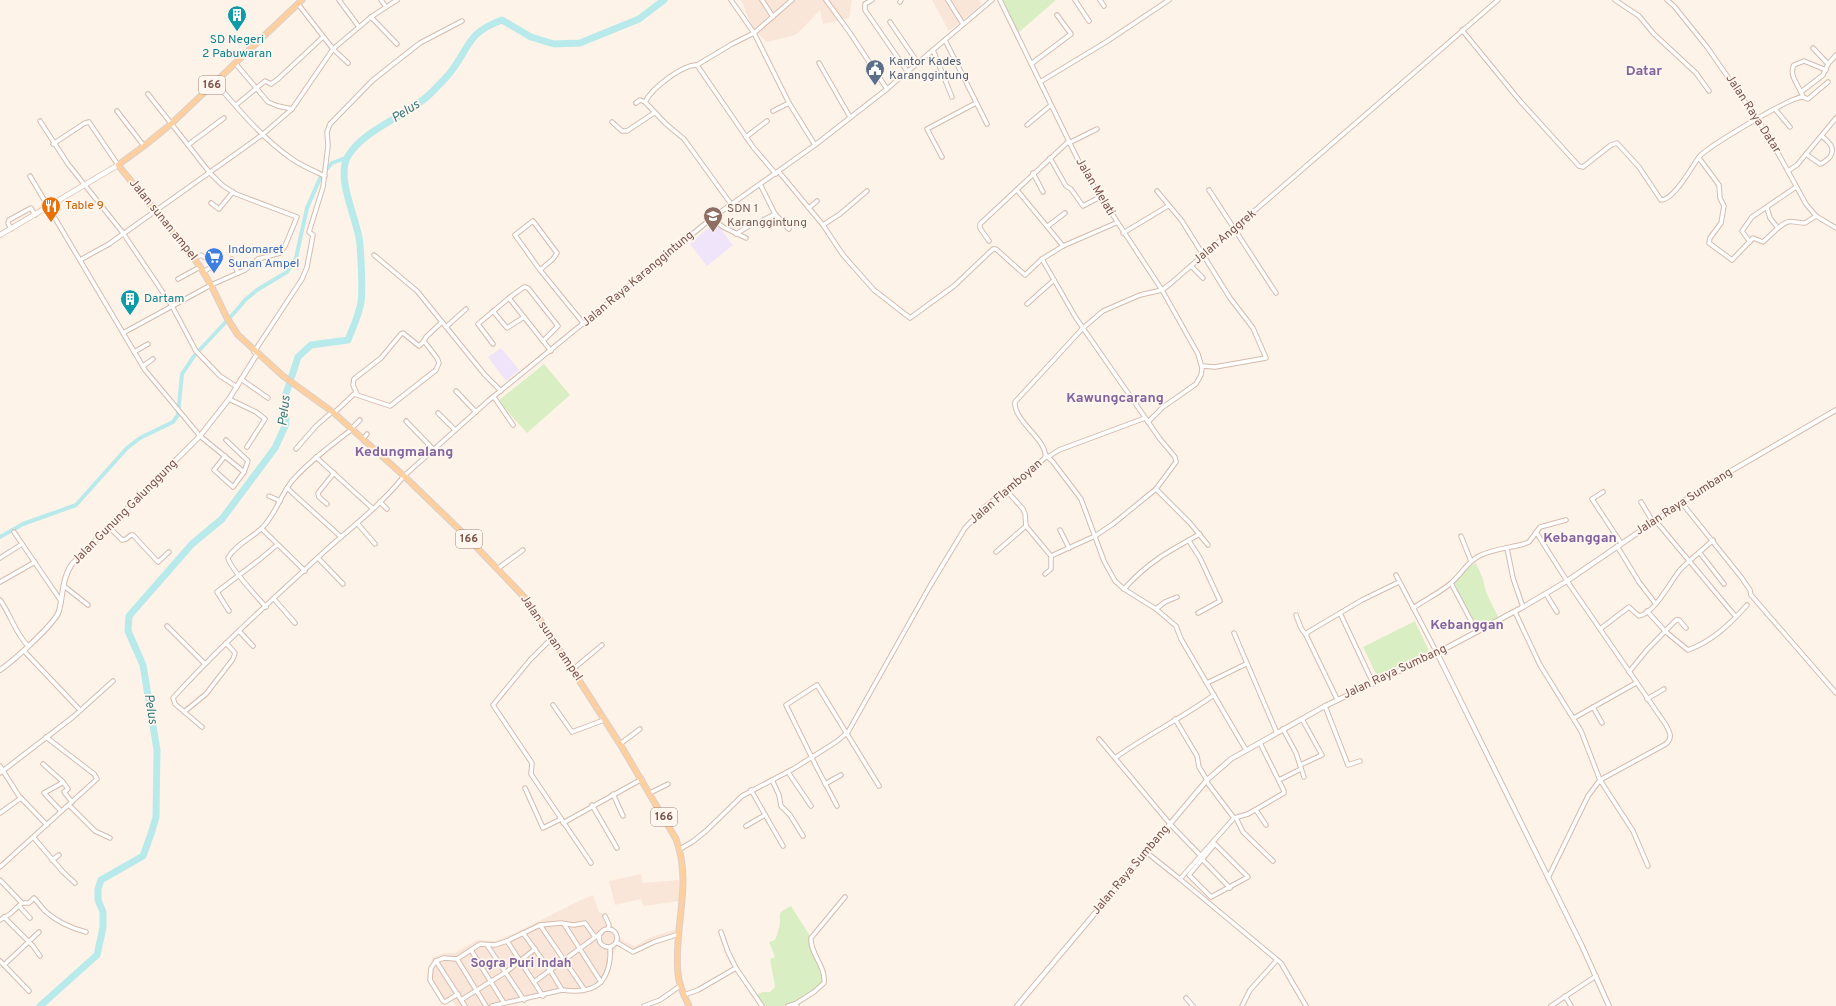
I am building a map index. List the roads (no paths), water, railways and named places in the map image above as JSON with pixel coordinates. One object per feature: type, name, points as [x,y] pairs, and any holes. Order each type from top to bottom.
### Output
[{"type":"main road","name":"166","points":[[118,165],[171,124],[302,0]]},
{"type":"main road","points":[[0,235],[118,165]]},
{"type":"main road","name":"Jalan sunan ampel","points":[[118,165],[194,258],[211,285],[230,325],[238,335],[283,376],[352,429],[404,476],[498,569],[526,599],[642,779],[670,828],[680,849],[684,877],[677,966],[680,986],[689,1006]]},
{"type":"street","points":[[339,0],[359,26]]},
{"type":"street","points":[[381,0],[386,7]]},
{"type":"street","points":[[80,260],[108,244],[262,135],[292,109],[333,50],[359,26],[397,0]]},
{"type":"street","points":[[731,0],[754,33],[789,103],[815,145]]},
{"type":"street","points":[[762,0],[773,17]]},
{"type":"street","points":[[645,102],[654,88],[689,66],[698,66],[732,44],[754,33],[792,0]]},
{"type":"street","points":[[826,0],[887,88]]},
{"type":"street","points":[[872,0],[865,4],[865,10],[907,71]]},
{"type":"street","points":[[948,0],[963,24]]},
{"type":"street","name":"Jalan Raya Karanggintung","points":[[184,712],[172,700],[204,663],[380,502],[404,476],[455,430],[712,218],[815,145],[918,63],[992,0]]},
{"type":"street","name":"Jalan Melati","points":[[1000,0],[1082,168],[1116,223],[1162,290],[1193,343],[1202,369]]},
{"type":"street","points":[[1075,0],[1089,21]]},
{"type":"street","points":[[1100,0],[1104,6]]},
{"type":"street","points":[[1040,82],[1106,42],[1169,0]]},
{"type":"street","name":"Jalan Anggrek","points":[[1083,328],[1103,311],[1115,305],[1140,295],[1162,290],[1235,229],[1498,0]]},
{"type":"street","points":[[1615,0],[1639,16],[1654,34],[1696,73],[1709,91]]},
{"type":"street","name":"Jalan Raya Datar","points":[[1667,0],[1674,6],[1707,47],[1757,119],[1778,151],[1806,204],[1816,216],[1835,227]]},
{"type":"street","points":[[298,4],[333,50],[348,63]]},
{"type":"street","points":[[1031,64],[1071,34],[1057,15]]},
{"type":"street","points":[[372,16],[397,44]]},
{"type":"street","points":[[256,353],[303,278],[313,235],[309,232],[325,176],[328,146],[327,132],[334,119],[372,80],[420,43],[462,21]]},
{"type":"street","points":[[890,22],[918,63]]},
{"type":"street","points":[[1462,30],[1520,101],[1580,166],[1583,167],[1611,145],[1617,143],[1639,167],[1660,199],[1663,200],[1677,188],[1703,153],[1775,108],[1803,97],[1808,99],[1828,82]]},
{"type":"street","points":[[236,105],[265,81],[271,84],[278,79],[323,37]]},
{"type":"street","points":[[945,40],[986,124]]},
{"type":"street","points":[[1813,48],[1828,64]]},
{"type":"street","points":[[933,50],[952,98]]},
{"type":"street","points":[[1801,92],[1823,75],[1828,64],[1836,55]]},
{"type":"street","points":[[1803,97],[1793,77],[1792,72],[1794,65],[1804,61],[1826,70]]},
{"type":"street","points":[[819,62],[850,117]]},
{"type":"street","points":[[235,63],[268,102],[292,109]]},
{"type":"street","points":[[698,66],[746,137],[823,225],[843,255],[874,290],[910,318],[954,286],[993,249],[996,249],[1025,275],[1042,260],[1063,246],[1116,223]]},
{"type":"street","points":[[215,82],[262,135],[294,160],[325,176]]},
{"type":"street","points":[[1815,82],[1820,88]]},
{"type":"street","points":[[123,333],[211,285],[245,270],[258,259],[267,256],[275,256],[280,253],[285,246],[296,218],[233,192],[222,185],[148,94]]},
{"type":"street","points":[[636,102],[640,100],[645,102],[654,113],[684,139],[732,204]]},
{"type":"street","points":[[773,110],[789,103]]},
{"type":"street","points":[[942,157],[927,129],[976,103]]},
{"type":"street","points":[[1027,125],[1051,105]]},
{"type":"street","points":[[1775,108],[1790,127]]},
{"type":"street","points":[[117,111],[144,146]]},
{"type":"street","points":[[612,122],[622,131],[627,131],[654,113]]},
{"type":"street","points":[[188,145],[224,118]]},
{"type":"street","points":[[1788,171],[1806,154],[1836,118]]},
{"type":"street","points":[[40,121],[53,144],[123,233],[172,306],[196,351],[220,376],[237,387]]},
{"type":"street","points":[[746,137],[767,121]]},
{"type":"street","points":[[53,144],[85,123],[89,122],[118,165]]},
{"type":"street","points":[[989,241],[979,225],[1069,142],[1097,129]]},
{"type":"street","points":[[1806,154],[1820,164],[1828,159],[1833,152],[1833,149],[1822,136]]},
{"type":"street","points":[[1050,158],[1066,186],[1071,189],[1083,206],[1100,197]]},
{"type":"street","points":[[1699,158],[1719,185],[1720,198],[1724,206],[1721,223],[1710,238],[1709,243],[1731,260],[1754,238],[1763,242],[1786,222],[1792,220],[1805,223],[1816,216]]},
{"type":"street","points":[[1033,174],[1043,192]]},
{"type":"street","points":[[30,176],[50,206],[143,366],[176,409],[200,436],[244,472]]},
{"type":"street","points":[[760,184],[775,214],[789,229]]},
{"type":"street","points":[[1750,242],[1743,233],[1742,229],[1752,217],[1796,187]]},
{"type":"street","points":[[1017,190],[1063,246]]},
{"type":"street","points":[[1209,190],[1276,293]]},
{"type":"street","points":[[1148,422],[1163,407],[1194,386],[1202,369],[1266,358],[1253,328],[1230,298],[1182,221],[1157,191]]},
{"type":"street","points":[[211,203],[219,209],[233,192]]},
{"type":"street","points":[[823,225],[840,214],[867,192]]},
{"type":"street","points":[[809,208],[817,201]]},
{"type":"street","points":[[1123,233],[1168,206]]},
{"type":"street","points":[[11,229],[8,222],[10,220],[31,208],[35,215]]},
{"type":"street","points":[[1767,208],[1770,218],[1778,228]]},
{"type":"street","points":[[1048,226],[1065,213]]},
{"type":"street","points":[[763,220],[775,214]]},
{"type":"street","points":[[712,218],[723,227],[746,238]]},
{"type":"street","points":[[540,270],[553,259],[557,252],[533,221],[515,235],[540,270],[584,324]]},
{"type":"street","points":[[736,234],[754,223]]},
{"type":"street","points":[[194,258],[200,255],[204,257]]},
{"type":"street","points":[[374,255],[410,285],[501,391]]},
{"type":"street","points":[[232,259],[238,273]]},
{"type":"street","points":[[1042,260],[1083,328],[1176,461],[1172,470],[1156,489],[1113,524],[1095,536],[1051,556]]},
{"type":"street","points":[[178,279],[201,269],[213,266]]},
{"type":"street","points":[[1191,266],[1203,278]]},
{"type":"street","points":[[1027,304],[1054,280]]},
{"type":"street","points":[[493,344],[478,325],[479,322],[524,287],[528,288],[558,326],[543,341]]},
{"type":"street","points":[[509,298],[550,351]]},
{"type":"street","points":[[446,327],[466,309]]},
{"type":"street","points":[[493,311],[507,328],[524,317]]},
{"type":"street","points":[[357,394],[353,385],[354,379],[381,358],[402,334],[419,346],[442,322]]},
{"type":"street","name":"Jalan Flamboyan","points":[[846,734],[920,603],[965,528],[977,514],[1047,456],[1033,433],[1017,413],[1015,402],[1083,328]]},
{"type":"street","points":[[296,449],[316,426],[333,413],[351,395],[357,394],[375,402],[390,406],[436,370],[439,362],[438,358],[424,341]]},
{"type":"street","points":[[134,352],[148,344]]},
{"type":"street","name":"Jalan Gunung Galunggung","points":[[0,670],[24,650],[58,614],[68,570],[72,564],[200,436],[229,399],[256,353]]},
{"type":"street","points":[[143,366],[153,359]]},
{"type":"street","points":[[241,379],[268,398]]},
{"type":"street","points":[[456,391],[476,412]]},
{"type":"street","points":[[494,397],[514,425]]},
{"type":"street","points":[[229,399],[256,412],[265,419],[247,447]]},
{"type":"street","name":"Jalan Raya Sumbang","points":[[1017,1006],[1206,780],[1231,759],[1337,699],[1437,653],[1546,594],[1718,479],[1836,410]]},
{"type":"street","points":[[438,413],[455,430]]},
{"type":"street","points":[[1145,418],[1059,450],[1047,456],[1081,499],[1108,571],[1124,589],[1156,609],[1176,626],[1206,682],[1246,750]]},
{"type":"street","points":[[266,607],[238,575],[228,561],[228,558],[262,529],[273,516],[287,488],[316,457],[352,429],[360,420]]},
{"type":"street","points":[[406,421],[434,450]]},
{"type":"street","points":[[363,439],[367,434]]},
{"type":"street","points":[[225,456],[214,470],[231,487],[235,486],[244,472],[248,461],[226,440]]},
{"type":"street","points":[[316,457],[372,508]]},
{"type":"street","points":[[327,504],[319,497],[318,493],[334,473]]},
{"type":"street","points":[[287,488],[341,537]]},
{"type":"street","points":[[1156,489],[1200,534],[1208,545]]},
{"type":"street","points":[[1006,490],[1026,514],[1026,526],[1051,556],[1051,569],[1045,574]]},
{"type":"street","points":[[1603,492],[1592,499],[1619,544],[1638,582],[1655,603]]},
{"type":"street","points":[[269,496],[280,501]]},
{"type":"street","points":[[380,502],[387,509]]},
{"type":"street","points":[[1641,502],[1654,521],[1691,561],[1736,617]]},
{"type":"street","points":[[1682,503],[1745,582],[1751,595],[1836,693]]},
{"type":"street","points":[[1413,608],[1451,583],[1471,561],[1490,552],[1529,542],[1540,527],[1566,520]]},
{"type":"street","points":[[357,523],[376,544]]},
{"type":"street","points":[[996,552],[1026,526]]},
{"type":"street","points":[[109,527],[122,540],[126,539],[131,534],[133,535],[158,562],[170,552]]},
{"type":"street","points":[[262,529],[305,571]]},
{"type":"street","points":[[1060,530],[1069,548]]},
{"type":"street","points":[[14,532],[61,601]]},
{"type":"street","points":[[1536,532],[1567,581],[1670,733],[1670,739],[1666,744],[1600,780],[1588,796],[1548,878]]},
{"type":"street","points":[[1124,589],[1139,572],[1157,558],[1200,534]]},
{"type":"street","points":[[1461,536],[1471,561]]},
{"type":"street","points":[[1600,629],[1630,607],[1639,616],[1647,611],[1665,592],[1679,571],[1713,540]]},
{"type":"street","points":[[1188,541],[1200,558],[1220,601],[1198,613]]},
{"type":"street","points":[[0,558],[22,544]]},
{"type":"street","points":[[229,611],[217,592],[260,560],[277,545]]},
{"type":"street","points":[[1507,548],[1513,578],[1523,607]]},
{"type":"street","points":[[498,569],[523,550]]},
{"type":"street","points":[[1700,553],[1724,584]]},
{"type":"street","points":[[318,558],[343,584]]},
{"type":"street","points":[[0,582],[35,562]]},
{"type":"street","points":[[1396,575],[1437,653],[1582,946],[1609,1006]]},
{"type":"street","points":[[1306,635],[1308,632],[1340,612],[1399,582]]},
{"type":"street","points":[[1451,583],[1478,632]]},
{"type":"street","points":[[64,586],[88,605]]},
{"type":"street","points":[[1546,594],[1557,612]]},
{"type":"street","points":[[1156,609],[1165,602],[1177,597]]},
{"type":"street","points":[[274,599],[295,623]]},
{"type":"street","points":[[0,600],[8,612],[17,632],[28,646]]},
{"type":"street","points":[[1647,611],[1666,632],[1687,650],[1690,650],[1730,624],[1748,604]]},
{"type":"street","points":[[1340,612],[1373,683]]},
{"type":"street","points":[[1514,612],[1540,665],[1574,718],[1600,780],[1634,831],[1648,866]]},
{"type":"street","points":[[1296,615],[1301,628],[1306,635],[1337,699]]},
{"type":"street","points":[[1629,672],[1646,650],[1678,620],[1686,628]]},
{"type":"street","points":[[167,626],[204,663]]},
{"type":"street","points":[[239,631],[253,646]]},
{"type":"street","points":[[1234,633],[1246,664],[1277,733]]},
{"type":"street","points":[[552,638],[530,660],[493,705],[532,763],[531,774],[591,863]]},
{"type":"street","points":[[202,727],[184,712],[206,694],[233,659],[235,653],[226,643]]},
{"type":"street","points":[[572,670],[602,645]]},
{"type":"street","points":[[24,650],[80,710]]},
{"type":"street","points":[[1206,682],[1246,664]]},
{"type":"street","points":[[1,772],[113,682]]},
{"type":"street","points":[[1574,718],[1636,682]]},
{"type":"street","points":[[837,806],[787,707],[788,703],[817,685],[879,786]]},
{"type":"street","points":[[1647,699],[1664,688]]},
{"type":"street","points":[[1115,758],[1214,695]]},
{"type":"street","points":[[553,705],[572,732],[605,721]]},
{"type":"street","points":[[1325,706],[1348,765],[1360,761]]},
{"type":"street","points":[[1593,707],[1602,723]]},
{"type":"street","points":[[1176,719],[1198,756],[1198,768],[1206,780],[1235,818],[1243,832],[1273,860]]},
{"type":"street","points":[[1279,780],[1322,755],[1302,719]]},
{"type":"street","points":[[620,744],[640,729]]},
{"type":"street","points":[[1283,730],[1301,767],[1304,777]]},
{"type":"street","points":[[680,849],[692,842],[733,803],[751,790],[788,772],[846,734]]},
{"type":"street","points":[[0,867],[34,838],[61,811],[98,778],[46,737]]},
{"type":"street","points":[[1099,739],[1170,824],[1200,855]]},
{"type":"street","points":[[1180,879],[1200,855],[1235,818],[1256,810],[1284,792],[1260,743]]},
{"type":"street","points":[[43,764],[60,778],[68,788],[64,792],[72,802]]},
{"type":"street","points":[[0,766],[1,772],[21,798],[48,825]]},
{"type":"street","points":[[788,772],[811,806]]},
{"type":"street","points":[[825,784],[841,774]]},
{"type":"street","points":[[525,788],[543,828],[562,821],[642,779]]},
{"type":"street","points":[[772,780],[779,795],[782,808],[790,814],[803,836]]},
{"type":"street","points":[[61,811],[44,793],[63,782]]},
{"type":"street","points":[[650,793],[668,784]]},
{"type":"street","points":[[751,790],[783,846]]},
{"type":"street","points":[[613,794],[623,816]]},
{"type":"street","points":[[0,813],[21,798]]},
{"type":"street","points":[[69,805],[95,831],[110,838]]},
{"type":"street","points":[[592,805],[617,848]]},
{"type":"street","points":[[1256,810],[1266,825]]},
{"type":"street","points":[[746,826],[765,815]]},
{"type":"street","points":[[34,838],[52,860],[75,883]]},
{"type":"street","points":[[1215,844],[1248,877],[1211,898],[1189,875],[1202,859],[1215,844]]},
{"type":"street","points":[[1146,852],[1285,967],[1306,1006]]},
{"type":"street","points":[[52,860],[59,855]]},
{"type":"street","points":[[1202,859],[1230,888]]},
{"type":"street","points":[[0,880],[30,918]]},
{"type":"street","points":[[1200,896],[1204,891]]},
{"type":"street","points":[[788,1006],[796,1005],[824,983],[824,973],[812,947],[811,938],[845,897]]},
{"type":"street","points":[[40,956],[28,942],[2,919],[20,904],[28,903],[34,898],[45,911],[54,918],[69,927],[86,932]]},
{"type":"street","points":[[605,916],[609,925],[608,929]]},
{"type":"street","points":[[458,994],[445,1002],[436,992],[430,976],[431,968],[436,961],[444,958],[456,959],[480,944],[488,945],[507,941],[540,925],[574,925],[585,923],[595,937]]},
{"type":"street","points":[[564,924],[601,982]]},
{"type":"street","points":[[540,925],[584,990]]},
{"type":"street","points":[[608,929],[616,933],[616,942]]},
{"type":"street","points":[[534,982],[608,929]]},
{"type":"street","points":[[4,965],[39,932]]},
{"type":"street","points":[[616,942],[633,952],[680,932]]},
{"type":"street","points":[[721,932],[728,952],[736,968],[762,1006]]},
{"type":"street","points":[[523,933],[550,970],[562,990]]},
{"type":"street","points":[[601,933],[600,942],[604,946],[610,947],[616,942]]},
{"type":"street","points":[[507,941],[543,996]]},
{"type":"street","points":[[488,945],[524,1000]]},
{"type":"street","points":[[492,1006],[543,996],[562,990],[590,989],[601,982],[606,974],[610,962],[610,947]]},
{"type":"street","points":[[470,950],[504,1003]]},
{"type":"street","points":[[461,1000],[506,972],[535,950]]},
{"type":"street","points":[[456,959],[475,991],[486,1006]]},
{"type":"street","points":[[1242,1006],[1250,990],[1277,960]]},
{"type":"street","points":[[0,961],[30,991]]},
{"type":"street","points":[[436,961],[465,1006]]},
{"type":"street","points":[[684,995],[698,990],[736,968]]},
{"type":"street","points":[[1551,1006],[1596,976]]},
{"type":"street","points":[[644,1006],[660,1000],[680,986]]},
{"type":"street","points":[[1566,996],[1571,1006]]},
{"type":"street","points":[[1186,998],[1193,1006]]},
{"type":"waterway","name":"Pelus","points":[[40,1006],[97,955],[103,928],[103,912],[98,900],[98,889],[101,880],[143,856],[156,817],[157,750],[143,665],[128,631],[129,616],[192,544],[222,519],[275,448],[286,424],[285,397],[298,357],[311,345],[348,340],[357,316],[362,296],[361,257],[358,234],[348,200],[344,176],[348,156],[365,137],[412,108],[432,92],[456,65],[475,36],[481,30],[490,25],[502,20],[531,37],[554,44],[580,43],[639,19],[664,0]]},
{"type":"waterway","points":[[0,537],[23,524],[76,505],[127,448],[140,438],[173,422],[178,415],[182,374],[194,356],[245,300],[257,290],[287,272],[296,258],[307,208],[321,176],[332,163],[348,157]]},
{"type":"place","name":"SD Negeri 2 Pabuwaran","points":[[237,32]]},
{"type":"place","name":"Kantor Kades Karanggintung","points":[[875,86]]},
{"type":"place","name":"Table 9","points":[[51,223]]},
{"type":"place","name":"SDN 1 Karanggintung","points":[[713,233]]},
{"type":"place","name":"Indomaret Sunan Ampel","points":[[214,274]]},
{"type":"place","name":"Dartam","points":[[130,316]]},
{"type":"district","name":"Datar","points":[[1644,71]]},
{"type":"district","name":"Kawungcarang","points":[[1115,398]]},
{"type":"district","name":"Kedungmalang","points":[[404,452]]},
{"type":"district","name":"Kebanggan","points":[[1580,538]]},
{"type":"district","name":"Kebanggan","points":[[1467,625]]},
{"type":"district","name":"Sogra Puri Indah","points":[[521,964]]}]
